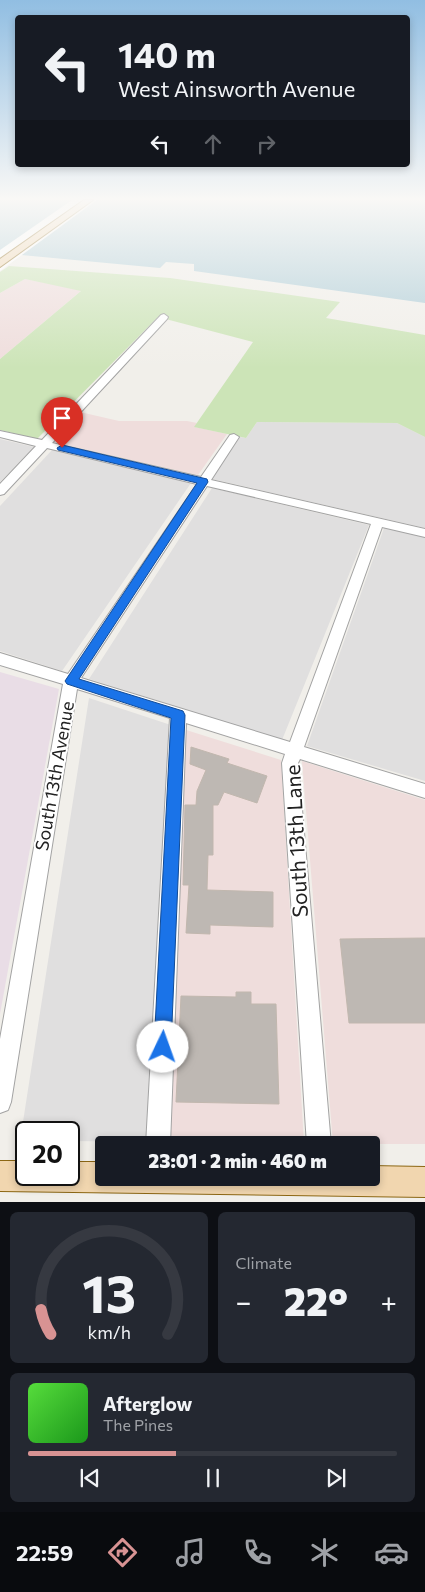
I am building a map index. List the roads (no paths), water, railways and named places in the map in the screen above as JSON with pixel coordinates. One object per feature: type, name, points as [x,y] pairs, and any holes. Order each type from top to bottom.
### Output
[{"type":"main road","points":[[0,264],[11,256]]},
{"type":"main road","points":[[0,1176],[95,1177]]},
{"type":"main road","points":[[380,1181],[425,1182]]},
{"type":"street","points":[[0,491],[164,318]]},
{"type":"street","points":[[0,434],[425,533]]},
{"type":"street","name":"South 13th Avenue","points":[[0,1102],[71,681],[234,436]]},
{"type":"street","name":"South 13th Lane","points":[[318,1136],[290,763],[378,522]]},
{"type":"street","points":[[0,659],[425,791]]},
{"type":"street","points":[[158,1136],[178,715]]},
{"type":"water","points":[[33,256],[425,256],[425,303],[194,271],[194,264],[166,262],[160,268]]}]
